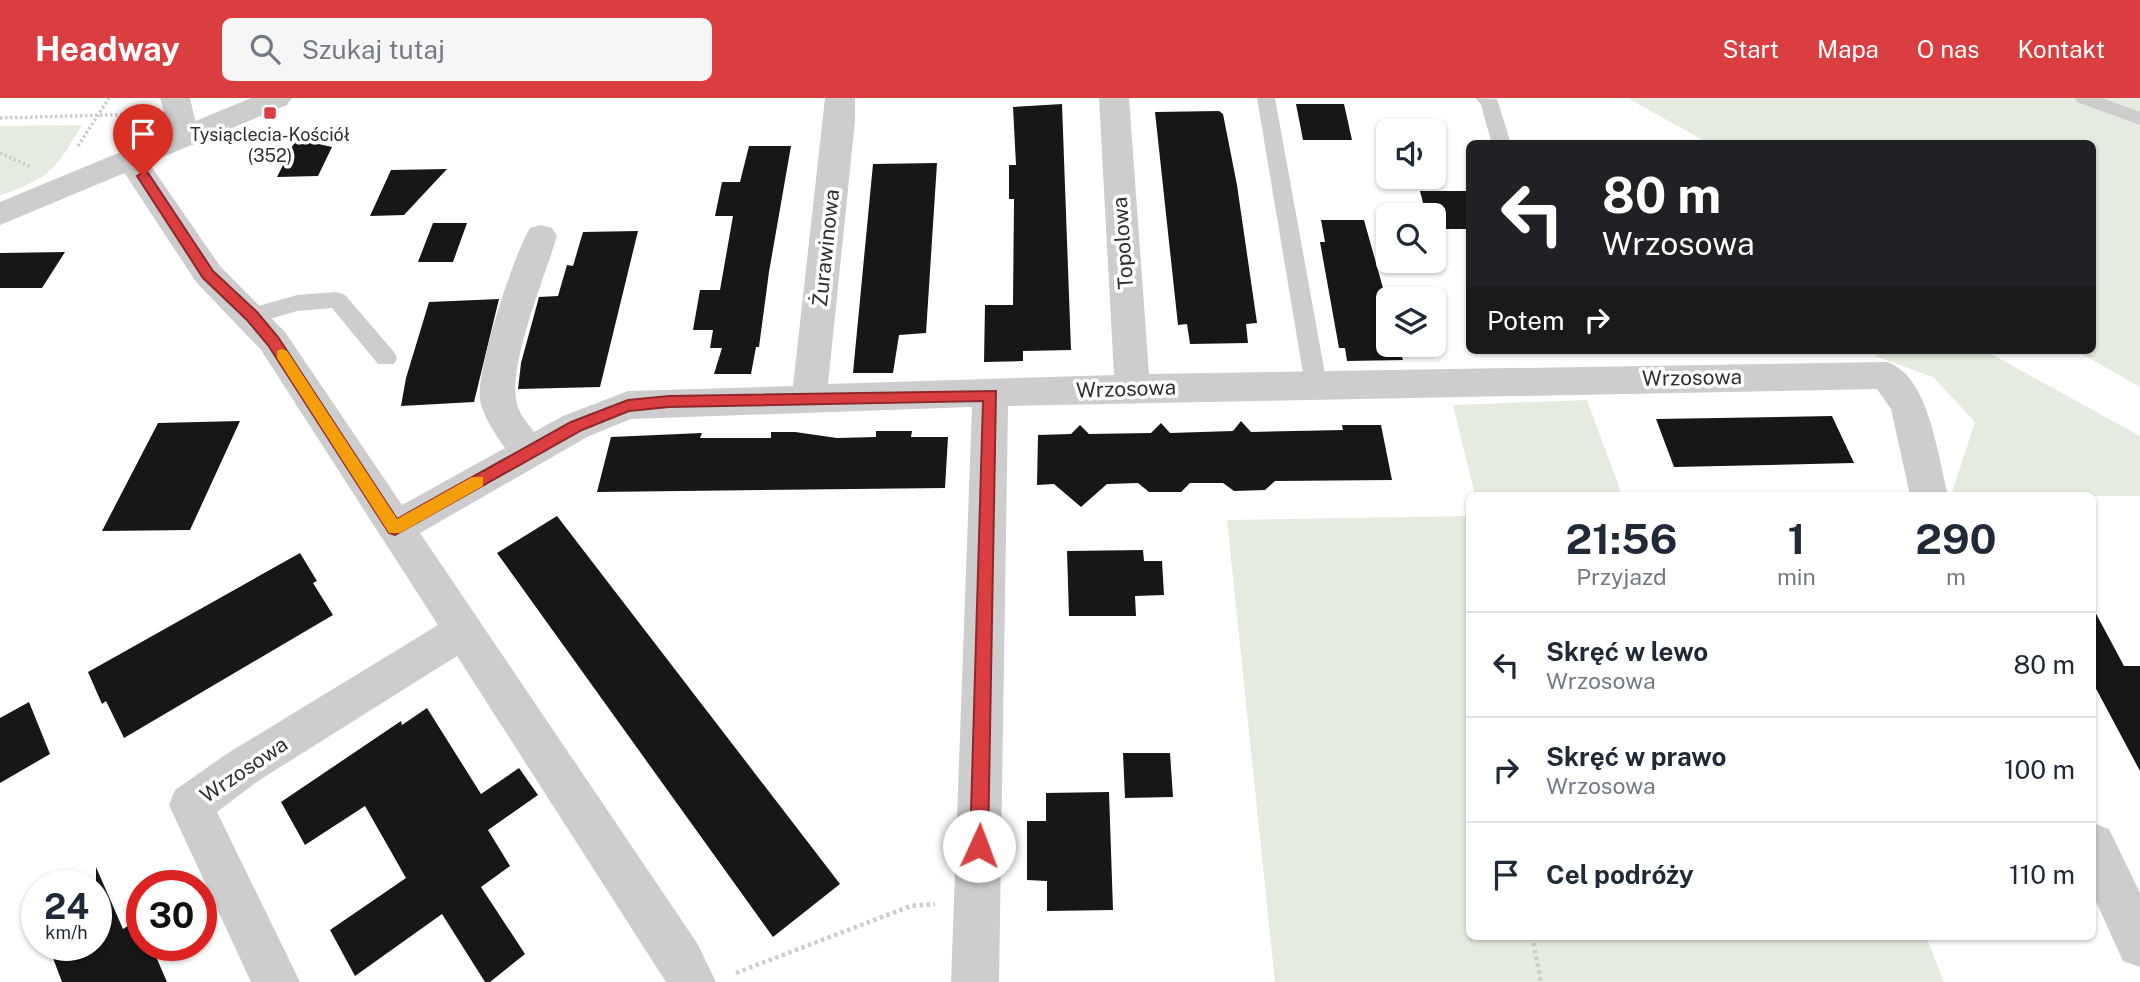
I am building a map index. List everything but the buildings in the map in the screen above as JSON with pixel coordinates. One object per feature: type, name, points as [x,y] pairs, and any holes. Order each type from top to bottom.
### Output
[{"type":"street","points":[[0,214],[277,98]]},
{"type":"street","name":"Żurawinowa","points":[[809,399],[840,121],[840,98]]},
{"type":"street","name":"Topolowa","points":[[1114,98],[1132,388]]},
{"type":"street","points":[[163,106],[184,137]]},
{"type":"street","points":[[131,160],[156,193],[208,274],[252,316],[273,341],[673,949],[708,980]]},
{"type":"street","points":[[529,453],[497,400],[499,375],[541,236]]},
{"type":"street","name":"Wrzosowa","points":[[395,528],[576,426],[628,405],[990,395],[1132,388],[1888,375],[1908,406],[1928,492]]},
{"type":"street","points":[[975,982],[990,395]]},
{"type":"street","name":"Wrzosowa","points":[[276,982],[191,805],[243,767],[463,631]]},
{"type":"street","points":[[2096,851],[2140,944]]},
{"type":"lane","points":[[1266,98],[1316,385]]},
{"type":"lane","points":[[1485,98],[1490,103],[1501,140]]},
{"type":"lane","points":[[2084,98],[2140,118]]},
{"type":"lane","points":[[252,316],[298,303],[338,300],[386,358]]},
{"type":"path","points":[[76,149],[109,98]]},
{"type":"path","points":[[0,118],[97,117],[163,106]]},
{"type":"path","points":[[708,980],[911,906],[978,899]]},
{"type":"path","points":[[1533,940],[1541,982]]},
{"type":"shaded area","points":[[1627,98],[2140,98],[2140,387],[2082,354],[2096,354],[2096,140],[1703,140]]},
{"type":"shaded area","points":[[82,125],[50,171],[31,183],[0,196],[0,126]]},
{"type":"shaded area","points":[[1875,354],[1991,354],[2140,436],[2140,496],[2096,496],[2096,492],[1952,492],[1975,422],[1933,377],[1877,357]]},
{"type":"shaded area","points":[[1587,400],[1621,492],[1474,492],[1453,405]]},
{"type":"shaded area","points":[[1466,516],[1466,940],[1928,940],[1944,982],[1275,982],[1227,520]]},
{"type":"slow traffic","points":[[282,355],[395,528],[478,482]]},
{"type":"place","name":"Tysiąclecia-Kościół (352)","points":[[270,113]]},
{"type":"route","points":[[143,176],[208,274],[252,316],[273,341],[395,528],[576,426],[628,405],[669,401],[990,395],[979,846]]}]
